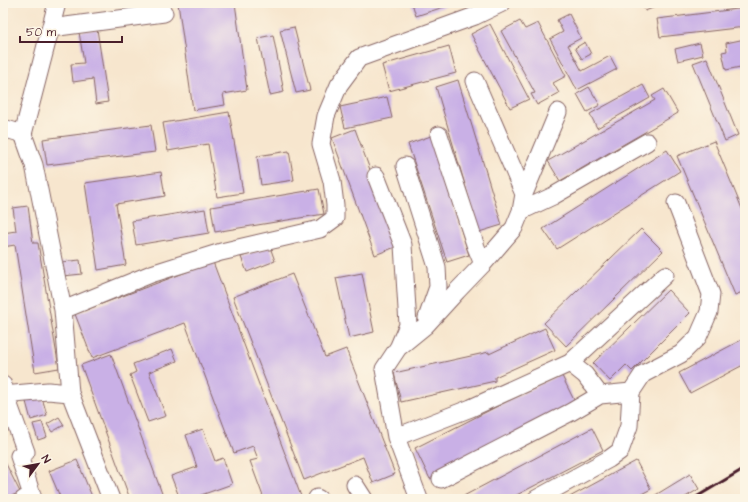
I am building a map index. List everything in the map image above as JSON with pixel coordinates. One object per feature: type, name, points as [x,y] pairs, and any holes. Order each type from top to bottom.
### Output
[{"type":"street","points":[[57,3],[23,134],[34,165],[63,310],[70,393],[111,499]]},
{"type":"street","points":[[63,310],[151,274],[214,254],[320,228],[335,218],[336,205],[332,181],[322,144],[326,116],[339,84],[359,58],[475,16],[502,3]]},
{"type":"street","points":[[50,28],[164,13]]},
{"type":"street","points":[[475,81],[522,202]]},
{"type":"street","points":[[398,348],[425,326],[483,264],[514,228],[522,202],[558,112]]},
{"type":"street","points":[[3,128],[23,134]]},
{"type":"street","points":[[439,134],[483,264]]},
{"type":"street","points":[[522,202],[553,196],[647,142]]},
{"type":"street","points":[[405,166],[437,267],[438,287],[425,326]]},
{"type":"street","points":[[376,176],[403,246],[408,325],[398,348],[384,369],[396,438],[419,499]]},
{"type":"street","points":[[536,499],[609,459],[620,451],[629,426],[631,392],[644,374],[681,354],[698,337],[709,312],[711,294],[676,203]]},
{"type":"street","points":[[396,438],[471,408],[570,363],[665,275]]},
{"type":"street","points":[[570,363],[585,375],[600,395]]},
{"type":"street","points":[[24,499],[32,495],[19,456],[26,452],[4,391],[48,391],[70,393]]},
{"type":"street","points":[[441,479],[571,412],[600,395],[631,392]]},
{"type":"building","points":[[178,3],[235,3],[247,90],[223,94],[225,105],[193,110]]},
{"type":"building","points":[[412,3],[456,3],[416,16]]},
{"type":"building","points":[[642,3],[657,3],[658,6],[645,11]]},
{"type":"building","points":[[745,8],[745,27],[660,37],[657,19]]},
{"type":"building","points":[[569,14],[581,38],[568,45],[582,71],[610,56],[617,69],[577,90],[550,39],[563,32],[557,20]]},
{"type":"building","points":[[520,21],[525,29],[538,23],[566,76],[553,83],[559,93],[537,105],[531,94],[535,93],[501,31]]},
{"type":"building","points":[[490,24],[529,99],[510,108],[471,34]]},
{"type":"building","points":[[294,27],[310,90],[296,93],[280,30]]},
{"type":"building","points":[[97,29],[108,102],[96,104],[93,79],[73,82],[71,64],[84,63],[79,32]]},
{"type":"building","points":[[273,35],[284,92],[270,95],[258,38]]},
{"type":"building","points":[[745,39],[745,66],[726,70],[722,52],[727,51],[726,43]]},
{"type":"building","points":[[585,42],[591,54],[582,59],[575,48]]},
{"type":"building","points":[[700,43],[703,55],[678,61],[675,49]]},
{"type":"building","points":[[449,46],[456,73],[389,91],[382,65]]},
{"type":"building","points":[[707,58],[738,135],[725,141],[693,63]]},
{"type":"building","points":[[458,80],[502,225],[479,232],[436,87]]},
{"type":"building","points":[[643,85],[650,98],[597,128],[590,114]]},
{"type":"building","points":[[589,87],[600,105],[587,112],[577,94]]},
{"type":"building","points":[[664,89],[678,113],[560,181],[548,161],[655,100],[652,96]]},
{"type":"building","points":[[387,97],[392,118],[345,128],[340,107]]},
{"type":"building","points":[[229,112],[243,193],[217,197],[208,144],[168,151],[163,123]]},
{"type":"building","points":[[151,125],[155,152],[47,165],[43,139]]},
{"type":"building","points":[[355,129],[398,246],[375,255],[332,138]]},
{"type":"building","points":[[431,136],[469,255],[447,262],[408,144]]},
{"type":"building","points":[[714,141],[745,216],[745,291],[735,295],[677,156]]},
{"type":"building","points":[[667,150],[680,171],[557,249],[543,229]]},
{"type":"building","points":[[289,151],[294,180],[261,185],[257,156]]},
{"type":"building","points":[[161,172],[165,196],[116,204],[126,265],[98,270],[85,183]]},
{"type":"building","points":[[319,189],[324,214],[215,232],[211,207]]},
{"type":"building","points":[[28,206],[33,243],[38,243],[59,368],[35,372],[15,245],[3,247],[3,233],[16,231],[13,208]]},
{"type":"building","points":[[205,209],[209,233],[136,245],[132,221]]},
{"type":"building","points":[[641,229],[663,251],[566,346],[544,323]]},
{"type":"building","points":[[270,247],[275,261],[247,272],[241,257]]},
{"type":"building","points":[[80,260],[82,274],[63,276],[61,262]]},
{"type":"building","points":[[213,262],[302,499],[264,499],[250,461],[258,459],[253,446],[234,453],[185,323],[92,358],[75,314]]},
{"type":"building","points":[[362,273],[374,332],[349,338],[336,278]]},
{"type":"building","points":[[292,274],[325,357],[346,349],[395,474],[373,483],[363,457],[304,480],[233,297]]},
{"type":"building","points":[[668,290],[690,313],[632,371],[626,365],[610,381],[593,363]]},
{"type":"building","points":[[545,328],[555,350],[495,377],[495,381],[401,402],[394,373],[489,352],[489,354]]},
{"type":"building","points":[[745,338],[745,364],[690,393],[679,373]]},
{"type":"building","points":[[172,349],[177,361],[149,372],[166,416],[148,422],[130,375],[136,372],[133,364]]},
{"type":"building","points":[[111,354],[164,499],[130,499],[81,365]]},
{"type":"building","points":[[561,374],[577,406],[430,479],[415,448]]},
{"type":"building","points":[[41,394],[47,415],[31,420],[25,398]]},
{"type":"building","points":[[59,417],[64,425],[52,432],[47,424]]},
{"type":"building","points":[[42,422],[47,437],[38,440],[33,424]]},
{"type":"building","points":[[592,428],[603,450],[509,499],[458,499]]},
{"type":"building","points":[[203,429],[215,461],[223,458],[232,484],[190,499],[180,499],[171,476],[197,467],[186,435]]},
{"type":"building","points":[[3,458],[20,492],[5,499],[3,495]]},
{"type":"building","points":[[77,460],[93,499],[61,499],[49,471]]},
{"type":"building","points":[[636,461],[651,489],[632,499],[566,499]]},
{"type":"building","points":[[690,474],[699,489],[682,499],[649,499]]},
{"type":"railway","points":[[693,499],[745,468]]}]
